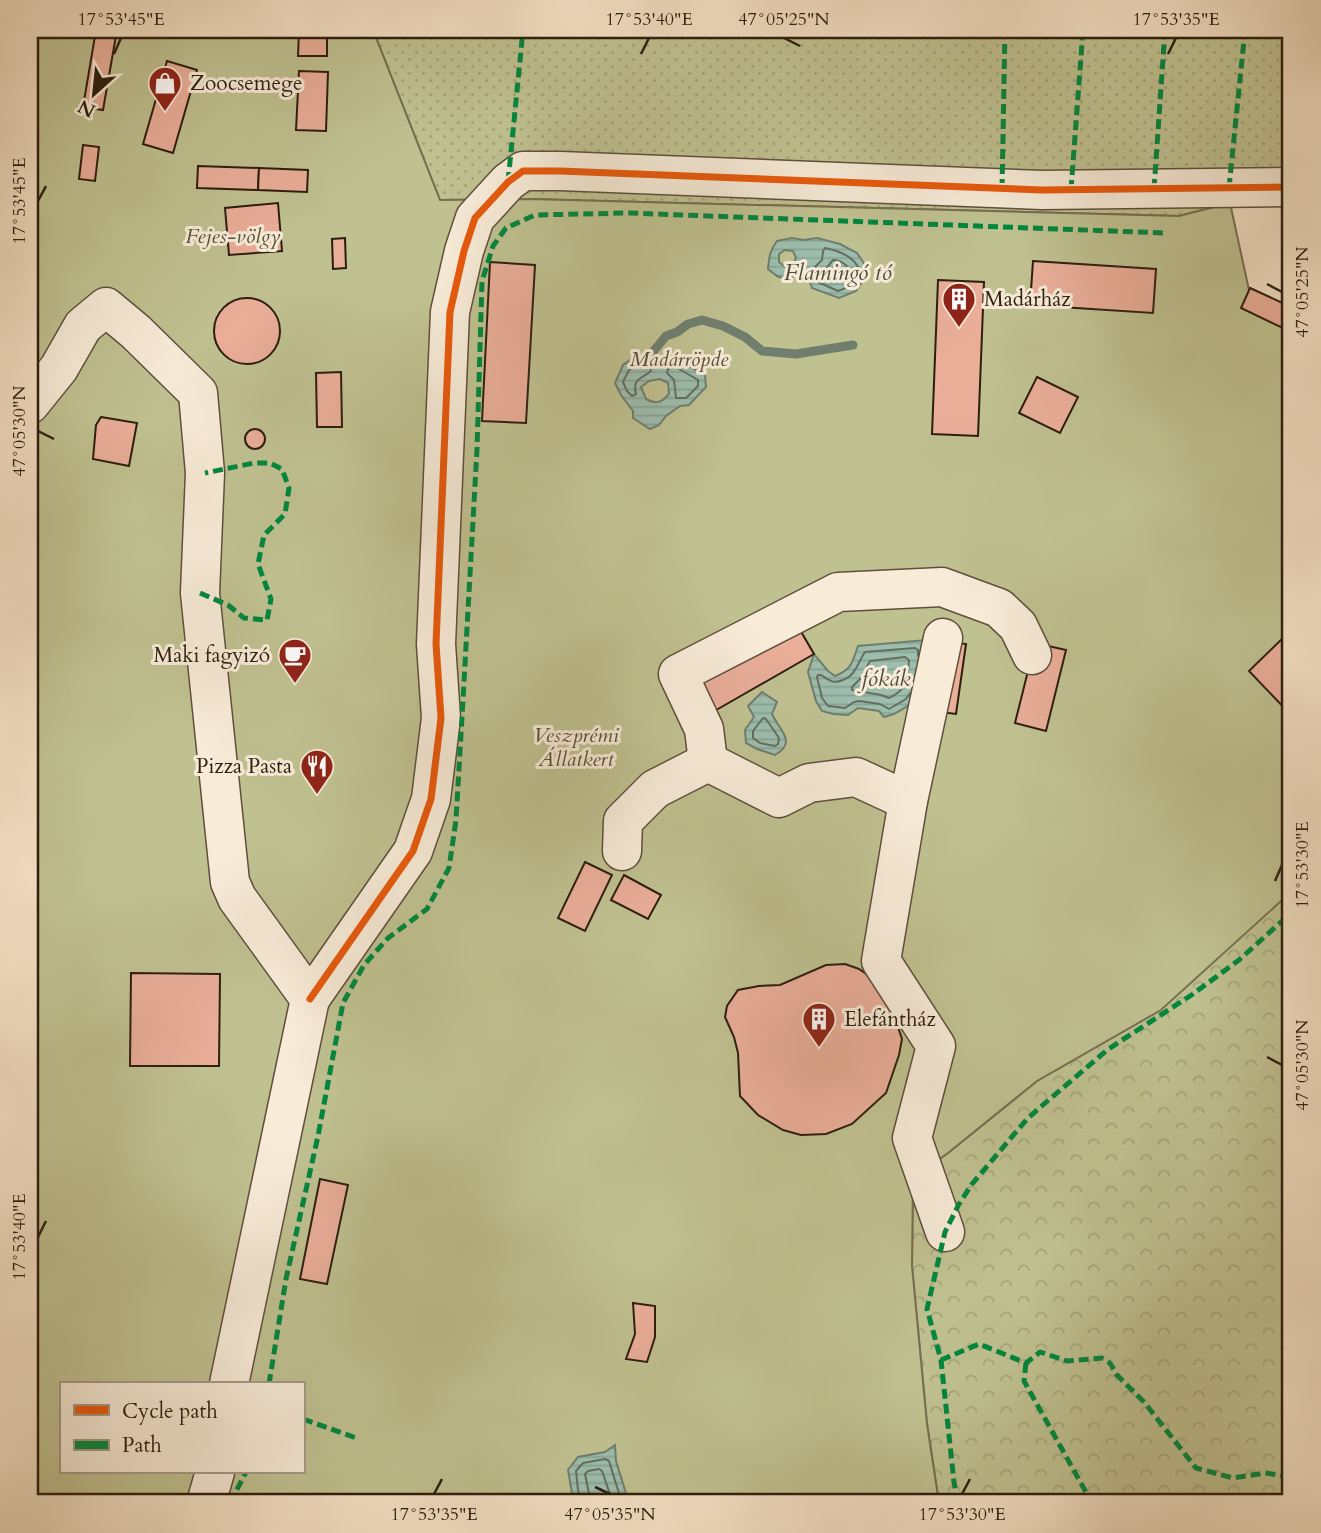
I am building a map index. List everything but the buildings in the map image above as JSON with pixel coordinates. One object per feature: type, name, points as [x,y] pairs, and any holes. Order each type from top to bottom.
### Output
[{"type":"street","points":[[229,1382],[310,999],[413,851],[431,799],[441,718],[436,644],[450,312],[464,251],[475,218],[508,182],[523,171],[1042,190],[1291,187]]},
{"type":"street","points":[[30,404],[59,369],[83,326],[106,306],[198,393],[205,473],[200,593],[230,882],[237,898],[310,999]]},
{"type":"street","points":[[708,762],[704,729],[678,674],[838,592],[942,587],[999,608],[1018,626],[1032,656]]},
{"type":"street","points":[[943,638],[908,801],[881,961],[936,1046],[912,1138],[945,1231]]},
{"type":"street","points":[[708,762],[779,798],[809,783],[856,777],[908,801]]},
{"type":"street","points":[[622,851],[623,821],[655,789],[708,762]]},
{"type":"street","points":[[206,1503],[214,1474]]},
{"type":"green space","name":"Veszprémi Állatkert","points":[[30,30],[373,30],[440,200],[530,199],[1179,216],[1230,203],[1249,290],[1250,288],[1291,307],[1291,892],[1161,1010],[1037,1081],[948,1153],[913,1177],[912,1266],[927,1424],[939,1503],[30,1503]]},
{"type":"green space","points":[[373,30],[1291,30],[1291,198],[1230,203],[1179,216],[530,199],[440,200]]},
{"type":"green space","points":[[1291,464],[1291,1503],[939,1503],[927,1424],[912,1266],[913,1177],[948,1153],[1037,1081],[1160,1010]]},
{"type":"water","name":"Flamingó tó","points":[[817,238],[840,244],[857,253],[869,271],[856,291],[839,298],[812,288],[808,276],[803,272],[788,280],[768,269],[770,254],[777,241]],"holes":[[[785,250],[793,251],[796,258],[793,265],[785,267],[779,262],[779,254]]]},
{"type":"water","points":[[636,356],[648,358],[658,364],[676,359],[705,375],[706,387],[689,405],[680,406],[659,425],[650,429],[633,418],[633,411],[615,383],[623,365]],"holes":[[[660,379],[668,383],[669,394],[662,401],[656,402],[646,399],[641,387],[649,381]]]},
{"type":"water","name":"fókák","points":[[926,640],[911,704],[884,717],[879,711],[858,708],[848,715],[822,711],[816,701],[808,672],[814,654],[835,676],[851,665],[858,646]]},
{"type":"water","points":[[762,692],[777,702],[772,714],[785,736],[785,745],[775,755],[746,743],[745,730],[754,717],[748,706]]},
{"type":"water","points":[[615,1445],[616,1461],[629,1503],[576,1503],[568,1470],[578,1457],[605,1452]]},
{"type":"waterway","points":[[648,358],[666,336],[702,320],[723,326],[745,337],[762,351],[796,354],[853,345]]},
{"type":"marked path","points":[[508,182],[523,30]]},
{"type":"marked path","points":[[1002,189],[1005,30]]},
{"type":"marked path","points":[[1071,190],[1083,30]]},
{"type":"marked path","points":[[1154,189],[1165,30]]},
{"type":"marked path","points":[[1229,188],[1245,30]]},
{"type":"marked path","points":[[269,1382],[286,1279],[318,1136],[343,1003],[364,965],[388,938],[427,909],[449,868],[456,820],[463,700],[477,449],[482,281],[493,246],[506,228],[535,215],[629,213],[1165,233]]},
{"type":"marked path","points":[[200,593],[228,605],[244,618],[267,620],[271,599],[258,564],[264,535],[285,514],[289,488],[282,469],[270,463],[254,463],[205,473]]},
{"type":"marked path","points":[[958,1503],[941,1360],[927,1309],[945,1232],[959,1204],[972,1184],[1027,1119],[1044,1104],[1107,1050],[1193,994],[1239,960],[1291,913]]},
{"type":"marked path","points":[[941,1360],[979,1344],[1026,1363],[1040,1352],[1067,1361],[1102,1358],[1110,1363],[1117,1375],[1144,1402],[1196,1468],[1233,1478],[1265,1473],[1291,1477]]},
{"type":"marked path","points":[[1026,1363],[1024,1381],[1092,1503]]},
{"type":"marked path","points":[[304,1419],[359,1439]]},
{"type":"marked path","points":[[230,1503],[245,1474]]},
{"type":"cycle path","points":[[310,999],[413,851],[431,799],[441,718],[436,644],[450,312],[464,251],[475,218],[508,182],[523,171],[560,171],[1042,190],[1291,187]]},
{"type":"place","name":"Zoocsemege","points":[[165,113]]},
{"type":"place","name":"Madárház","points":[[959,329]]},
{"type":"place","name":"Maki fagyizó","points":[[295,685]]},
{"type":"place","name":"Pizza Pasta","points":[[317,796]]},
{"type":"place","name":"Elefántház","points":[[819,1049]]},
{"type":"park label","name":"Fejes-völgy","points":[[233,236]]},
{"type":"park label","name":"Madárröpde","points":[[679,359]]}]
